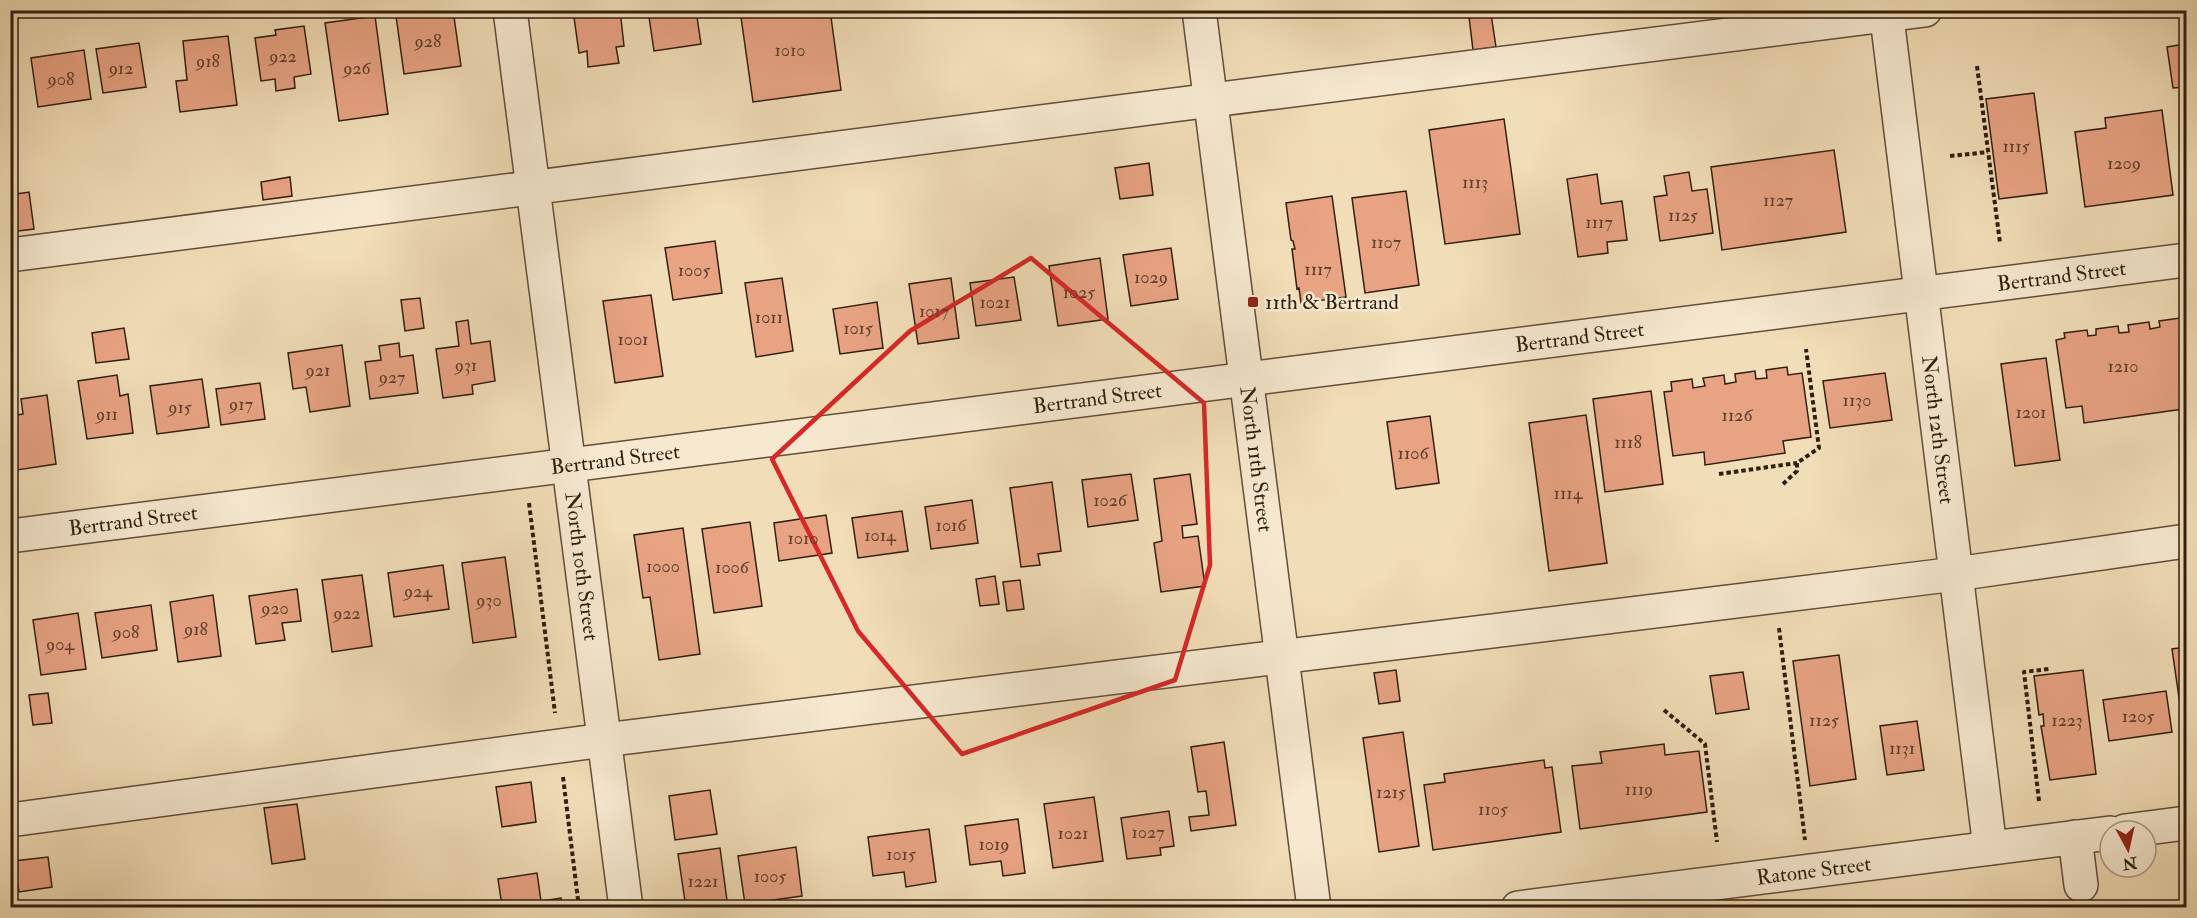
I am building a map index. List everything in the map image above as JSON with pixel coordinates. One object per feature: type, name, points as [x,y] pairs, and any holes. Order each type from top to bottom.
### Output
[{"type":"street","name":"North 10th Street","points":[[510,10],[626,908]]},
{"type":"street","name":"North 11th Street","points":[[1199,10],[1314,908]]},
{"type":"street","points":[[10,255],[1886,13],[1925,10]]},
{"type":"street","name":"North 12th Street","points":[[1886,13],[1990,848]]},
{"type":"street","name":"Bertrand Street","points":[[10,536],[569,467],[2187,260]]},
{"type":"street","points":[[10,819],[604,740],[1956,574],[2187,541]]},
{"type":"street","points":[[2158,827],[2187,823]]},
{"type":"street","name":"Ratone Street","points":[[1518,908],[2098,834]]},
{"type":"street","points":[[2075,837],[2081,885]]},
{"type":"path","points":[[1977,66],[2000,243]]},
{"type":"path","points":[[1950,156],[1988,152]]},
{"type":"path","points":[[1719,474],[1797,463],[1819,448],[1806,349]]},
{"type":"path","points":[[1783,484],[1797,471],[1797,463]]},
{"type":"path","points":[[525,472],[579,908]]},
{"type":"path","points":[[1775,596],[1808,871]]},
{"type":"path","points":[[2039,801],[2024,672],[2049,669]]},
{"type":"path","points":[[1664,710],[1704,744],[1717,842]]},
{"type":"highlighted area","points":[[1031,258],[1204,403],[1210,565],[1175,680],[962,754],[858,631],[772,459],[910,331]]},
{"type":"building","points":[[434,10],[453,10],[461,66],[404,74],[396,16]]},
{"type":"building","points":[[573,10],[620,10],[624,46],[616,47],[619,63],[588,67],[587,51],[579,53]]},
{"type":"building","points":[[648,10],[696,10],[701,44],[654,51]]},
{"type":"building","points":[[740,10],[830,10],[841,90],[753,102]]},
{"type":"building","points":[[1491,14],[1496,47],[1473,50],[1469,17]]},
{"type":"building","points":[[375,16],[388,114],[339,121],[325,23]]},
{"type":"building","points":[[304,26],[311,74],[294,77],[295,88],[276,91],[275,79],[261,81],[255,38],[276,35],[275,30]]},
{"type":"building","points":[[228,36],[237,105],[180,112],[176,81],[187,80],[183,41]]},
{"type":"building","points":[[139,43],[146,87],[103,93],[96,49]]},
{"type":"building","points":[[2186,44],[2186,87],[2173,88],[2167,47]]},
{"type":"building","points":[[84,50],[91,99],[38,107],[31,58]]},
{"type":"building","points":[[2034,93],[2047,193],[1999,199],[1986,99]]},
{"type":"building","points":[[2162,110],[2173,195],[2085,207],[2075,132],[2106,128],[2105,118]]},
{"type":"building","points":[[1504,119],[1520,234],[1445,244],[1429,130]]},
{"type":"building","points":[[1834,150],[1846,232],[1722,250],[1711,167]]},
{"type":"building","points":[[1149,163],[1153,195],[1120,199],[1115,168]]},
{"type":"building","points":[[1689,172],[1692,191],[1707,189],[1713,233],[1660,241],[1654,197],[1667,195],[1664,176]]},
{"type":"building","points":[[1597,174],[1601,204],[1622,201],[1627,240],[1607,242],[1608,253],[1578,257],[1567,179]]},
{"type":"building","points":[[290,177],[292,196],[263,200],[261,182]]},
{"type":"building","points":[[1406,191],[1419,285],[1365,293],[1352,198]]},
{"type":"building","points":[[29,192],[34,229],[10,232],[10,195]]},
{"type":"building","points":[[1332,196],[1346,297],[1301,303],[1292,249],[1295,249],[1291,240],[1286,203]]},
{"type":"building","points":[[715,241],[722,293],[673,300],[665,248]]},
{"type":"building","points":[[1171,248],[1178,299],[1131,306],[1123,255]]},
{"type":"building","points":[[1100,258],[1108,319],[1058,326],[1049,266]]},
{"type":"building","points":[[1014,277],[1021,320],[976,326],[970,283]]},
{"type":"building","points":[[782,278],[793,351],[756,357],[745,283]]},
{"type":"building","points":[[951,278],[959,338],[918,344],[909,284]]},
{"type":"building","points":[[651,295],[663,376],[615,383],[603,301]]},
{"type":"building","points":[[420,298],[424,328],[405,331],[401,300]]},
{"type":"building","points":[[877,302],[883,348],[840,354],[833,309]]},
{"type":"building","points":[[2180,318],[2181,326],[2186,325],[2186,393],[2180,393],[2183,409],[2084,423],[2082,406],[2066,408],[2056,340],[2065,338],[2064,333],[2087,330],[2088,336],[2096,335],[2096,329],[2118,326],[2119,333],[2129,332],[2128,325],[2149,322],[2150,329],[2160,327],[2159,321]]},
{"type":"building","points":[[468,320],[471,344],[490,341],[495,381],[472,385],[473,394],[443,398],[436,349],[459,346],[456,322]]},
{"type":"building","points":[[124,328],[129,359],[96,363],[92,333]]},
{"type":"building","points":[[399,343],[400,357],[413,355],[418,393],[370,399],[365,362],[381,360],[379,346]]},
{"type":"building","points":[[342,345],[350,406],[310,412],[306,387],[293,389],[288,353]]},
{"type":"building","points":[[2046,358],[2060,460],[2015,466],[2001,364]]},
{"type":"building","points":[[1787,367],[1788,375],[1802,373],[1811,437],[1783,441],[1785,453],[1705,465],[1704,452],[1673,456],[1664,392],[1672,391],[1671,382],[1692,379],[1693,388],[1705,386],[1703,378],[1724,375],[1725,384],[1736,382],[1735,374],[1755,371],[1756,379],[1767,378],[1766,370]]},
{"type":"building","points":[[1885,373],[1892,420],[1830,428],[1823,381]]},
{"type":"building","points":[[117,375],[120,396],[128,394],[133,433],[87,439],[78,381]]},
{"type":"building","points":[[202,379],[209,427],[157,434],[150,386]]},
{"type":"building","points":[[260,383],[265,419],[221,425],[216,389]]},
{"type":"building","points":[[1651,391],[1663,484],[1605,492],[1593,399]]},
{"type":"building","points":[[47,395],[56,464],[17,470],[10,416],[23,414],[21,399]]},
{"type":"building","points":[[1586,415],[1607,563],[1549,571],[1529,423]]},
{"type":"building","points":[[1430,416],[1439,483],[1396,489],[1387,422]]},
{"type":"building","points":[[1131,474],[1138,520],[1088,527],[1082,480]]},
{"type":"building","points":[[1190,474],[1197,524],[1182,526],[1183,538],[1198,536],[1205,586],[1161,592],[1154,543],[1162,541],[1154,479]]},
{"type":"building","points":[[1052,482],[1061,551],[1038,554],[1040,565],[1021,567],[1010,488]]},
{"type":"building","points":[[972,500],[978,543],[931,549],[925,507]]},
{"type":"building","points":[[902,511],[908,551],[858,558],[852,518]]},
{"type":"building","points":[[826,515],[832,553],[779,561],[774,523]]},
{"type":"building","points":[[750,522],[762,606],[714,613],[702,529]]},
{"type":"building","points":[[683,528],[700,654],[659,660],[650,597],[643,598],[634,535]]},
{"type":"building","points":[[505,557],[516,637],[473,643],[462,563]]},
{"type":"building","points":[[443,565],[449,609],[394,617],[388,573]]},
{"type":"building","points":[[362,575],[372,646],[332,652],[322,580]]},
{"type":"building","points":[[995,576],[999,604],[980,606],[976,579]]},
{"type":"building","points":[[1020,580],[1024,609],[1007,611],[1003,582]]},
{"type":"building","points":[[297,589],[301,621],[282,623],[285,640],[256,644],[249,596]]},
{"type":"building","points":[[213,595],[221,656],[178,662],[170,602]]},
{"type":"building","points":[[151,605],[157,650],[102,658],[95,613]]},
{"type":"building","points":[[78,613],[86,669],[41,675],[33,620]]},
{"type":"building","points":[[2186,647],[2186,738],[2185,739],[2172,649]]},
{"type":"building","points":[[1839,655],[1856,779],[1810,786],[1793,661]]},
{"type":"building","points":[[1396,670],[1400,701],[1379,704],[1374,673]]},
{"type":"building","points":[[2083,670],[2096,774],[2050,780],[2041,726],[2044,726],[2043,714],[2039,715],[2034,676]]},
{"type":"building","points":[[1743,672],[1749,709],[1716,714],[1710,676]]},
{"type":"building","points":[[2166,691],[2172,732],[2109,741],[2103,700]]},
{"type":"building","points":[[48,693],[52,723],[33,725],[29,695]]},
{"type":"building","points":[[1917,721],[1924,770],[1887,775],[1880,726]]},
{"type":"building","points":[[1403,732],[1419,846],[1379,852],[1363,738]]},
{"type":"building","points":[[1224,742],[1236,825],[1191,831],[1189,817],[1209,815],[1206,791],[1198,792],[1191,747]]},
{"type":"building","points":[[1664,744],[1665,755],[1699,751],[1707,812],[1580,829],[1572,766],[1602,763],[1600,752]]},
{"type":"building","points":[[1544,760],[1545,768],[1552,767],[1561,832],[1433,850],[1424,785],[1445,782],[1444,774]]},
{"type":"building","points":[[531,782],[536,822],[502,827],[496,787]]},
{"type":"building","points":[[710,790],[717,834],[675,840],[669,796]]},
{"type":"building","points":[[1094,797],[1103,861],[1053,868],[1044,804]]},
{"type":"building","points":[[297,804],[305,859],[272,864],[264,808]]},
{"type":"building","points":[[1169,811],[1174,846],[1160,848],[1161,855],[1127,859],[1121,818]]},
{"type":"building","points":[[1018,819],[1025,873],[1003,876],[1001,861],[970,865],[965,826]]},
{"type":"building","points":[[929,829],[936,882],[906,887],[904,872],[873,876],[868,837]]},
{"type":"building","points":[[796,847],[802,896],[745,904],[738,856]]},
{"type":"building","points":[[720,848],[728,908],[686,908],[678,854]]},
{"type":"building","points":[[48,857],[52,887],[19,892],[14,861]]},
{"type":"building","points":[[537,873],[541,901],[561,898],[563,908],[493,908],[502,906],[498,879]]},
{"type":"building","points":[[263,903],[264,908],[228,908]]},
{"type":"place","name":"11th & Bertrand","points":[[1253,302]]}]
